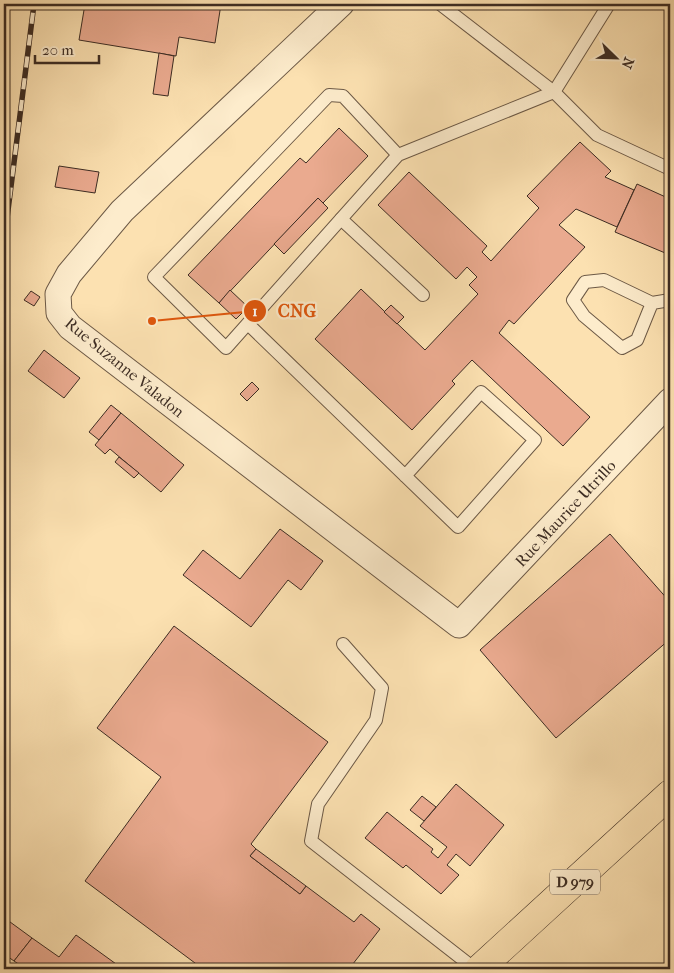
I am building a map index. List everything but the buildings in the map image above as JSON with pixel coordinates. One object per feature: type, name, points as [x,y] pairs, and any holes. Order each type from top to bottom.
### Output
[{"type":"main road","name":"D 979","points":[[479,969],[670,794]]},
{"type":"street","name":"Rue Suzanne Valadon","points":[[341,4],[122,211],[69,274],[58,294],[59,313],[70,327],[459,624]]},
{"type":"street","name":"Rue Maurice Utrillo","points":[[459,624],[670,401]]},
{"type":"lane","points":[[440,4],[554,92],[597,134],[670,169]]},
{"type":"lane","points":[[398,155],[343,96],[329,95],[154,277],[226,348],[398,155],[554,92],[609,4]]},
{"type":"lane","points":[[341,218],[423,295]]},
{"type":"lane","points":[[652,303],[637,340],[622,348],[584,316],[573,300],[585,282],[604,280],[652,303],[670,300]]},
{"type":"lane","points":[[248,324],[405,476],[458,527],[535,440],[481,392],[405,476]]},
{"type":"lane","points":[[342,644],[382,688],[376,720],[318,804],[311,841],[475,969]]},
{"type":"railway","points":[[4,242],[34,4]]},
{"type":"place","name":"CNG","points":[[152,321]]}]
